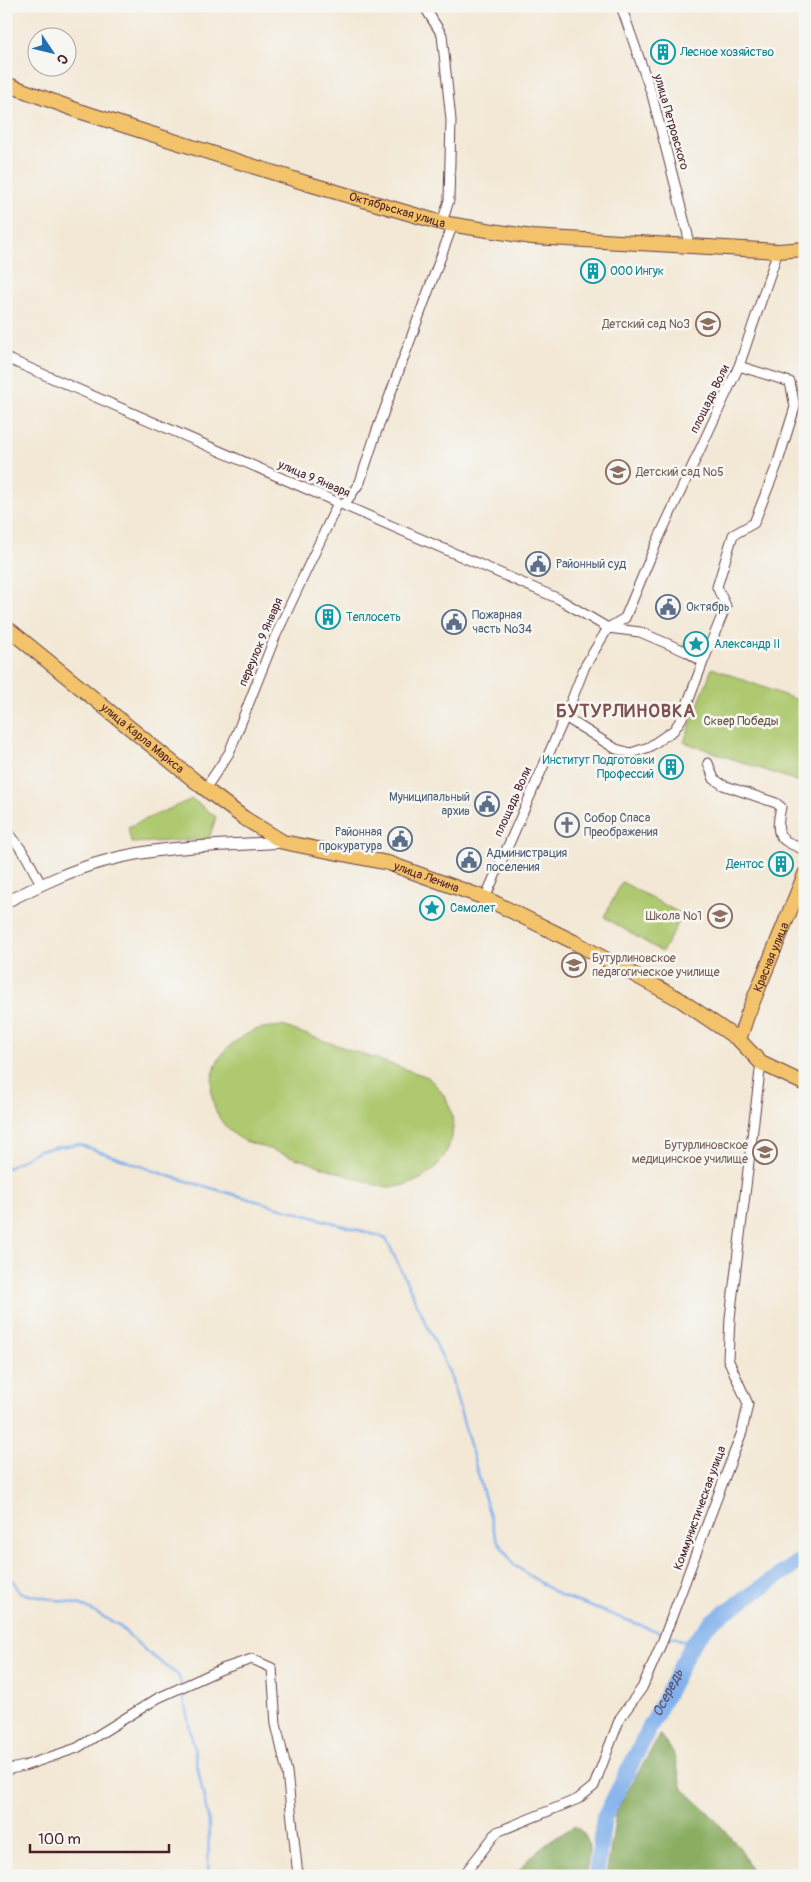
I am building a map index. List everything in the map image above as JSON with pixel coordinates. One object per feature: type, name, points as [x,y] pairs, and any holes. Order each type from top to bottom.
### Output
[{"type":"main road","name":"Октябрьская улица","points":[[6,84],[79,111],[309,184],[448,225],[532,237],[687,247],[778,251],[805,249]]},
{"type":"main road","name":"улица Карла Маркса","points":[[6,627],[205,789],[244,818],[283,842]]},
{"type":"main road","name":"улица Ленина","points":[[283,842],[388,863],[485,898],[574,942],[678,999],[739,1040],[760,1063],[805,1084]]},
{"type":"main road","name":"Красная улица","points":[[739,1040],[805,874]]},
{"type":"street","points":[[424,6],[442,35],[451,120],[448,225]]},
{"type":"street","name":"улица Петровского","points":[[620,6],[652,95],[688,235],[687,247]]},
{"type":"street","name":"переулок 9 Января","points":[[205,789],[229,753],[275,637],[341,504],[360,482],[447,241],[448,225]]},
{"type":"street","points":[[739,366],[778,251]]},
{"type":"street","name":"улица 9 Января","points":[[6,358],[559,599],[608,628]]},
{"type":"street","name":"площадь Воли","points":[[485,898],[565,717],[585,666],[608,628],[625,618],[656,544],[739,366],[790,382],[795,407],[777,466],[754,523],[733,535],[717,587],[726,606],[682,718],[674,730],[649,746],[631,753],[616,749],[565,717]]},
{"type":"street","points":[[608,628],[640,632],[687,652],[703,662]]},
{"type":"street","points":[[708,763],[714,779],[723,785],[776,803],[781,807],[777,828],[781,837],[791,845],[805,850]]},
{"type":"street","points":[[6,828],[26,856],[41,884]]},
{"type":"street","name":"улица Ленина","points":[[6,902],[41,884],[79,869],[134,854],[181,848],[283,842]]},
{"type":"street","name":"Коммунистическая улица","points":[[463,1876],[497,1832],[578,1799],[594,1786],[620,1718],[642,1688],[670,1624],[742,1432],[748,1404],[728,1359],[730,1318],[760,1063]]},
{"type":"street","points":[[6,1770],[24,1766],[76,1748],[158,1698],[222,1669],[252,1659],[272,1668],[276,1724],[287,1772],[298,1876]]},
{"type":"green space","points":[[690,638],[700,641],[703,652],[683,645]]},
{"type":"green space","name":"Сквер Победы","points":[[712,668],[805,703],[805,784],[684,742]]},
{"type":"green space","points":[[192,799],[216,817],[209,839],[131,843],[128,827]]},
{"type":"green space","points":[[622,882],[683,915],[662,952],[604,917]]},
{"type":"green space","points":[[282,1026],[428,1077],[446,1099],[453,1121],[449,1146],[435,1168],[414,1182],[401,1186],[382,1187],[245,1141],[231,1132],[218,1115],[212,1096],[212,1077],[219,1059],[230,1046],[250,1032],[261,1028]]},
{"type":"green space","points":[[660,1735],[673,1752],[683,1789],[711,1815],[740,1848],[754,1876],[606,1876],[617,1809]]},
{"type":"green space","points":[[575,1826],[586,1837],[588,1842],[589,1855],[585,1876],[515,1876],[527,1861],[542,1848]]},
{"type":"waterway","points":[[6,1169],[39,1150],[78,1144],[169,1176],[386,1238],[450,1374],[496,1538],[514,1565],[559,1595],[692,1644]]},
{"type":"waterway","name":"Осередь","points":[[596,1876],[604,1818],[692,1644],[712,1621],[805,1558]]},
{"type":"waterway","points":[[6,1570],[20,1593],[81,1605],[117,1624],[147,1652],[179,1676],[181,1685]]},
{"type":"waterway","points":[[182,1690],[209,1823],[208,1876]]},
{"type":"place","name":"Лесное хозяйство","points":[[663,52]]},
{"type":"place","name":"ООО Ингук","points":[[593,271]]},
{"type":"place","name":"Детский сад №3","points":[[708,324]]},
{"type":"place","name":"Детский сад №5","points":[[618,472]]},
{"type":"place","name":"Районный суд","points":[[538,564]]},
{"type":"place","name":"Октябрь","points":[[668,607]]},
{"type":"place","name":"Теплосеть","points":[[328,617]]},
{"type":"place","name":"Пожарная часть №34","points":[[454,622]]},
{"type":"place","name":"Александр II","points":[[696,644]]},
{"type":"place","name":"Институт Подготовки Профессий","points":[[671,767]]},
{"type":"place","name":"Муниципальный архив","points":[[487,804]]},
{"type":"place","name":"Собор Спаса Преображения","points":[[567,825]]},
{"type":"place","name":"Районная прокуратура","points":[[400,839]]},
{"type":"place","name":"Администрация поселения","points":[[469,860]]},
{"type":"place","name":"Дентос","points":[[781,864]]},
{"type":"place","name":"Самолет","points":[[432,908]]},
{"type":"place","name":"Школа №1","points":[[720,916]]},
{"type":"place","name":"Бутурлиновское педагогическое училище","points":[[574,965]]},
{"type":"place","name":"Бутурлиновское медицинское училище","points":[[765,1152]]},
{"type":"district","name":"БУТУРЛИНОВКА","points":[[626,711]]}]
